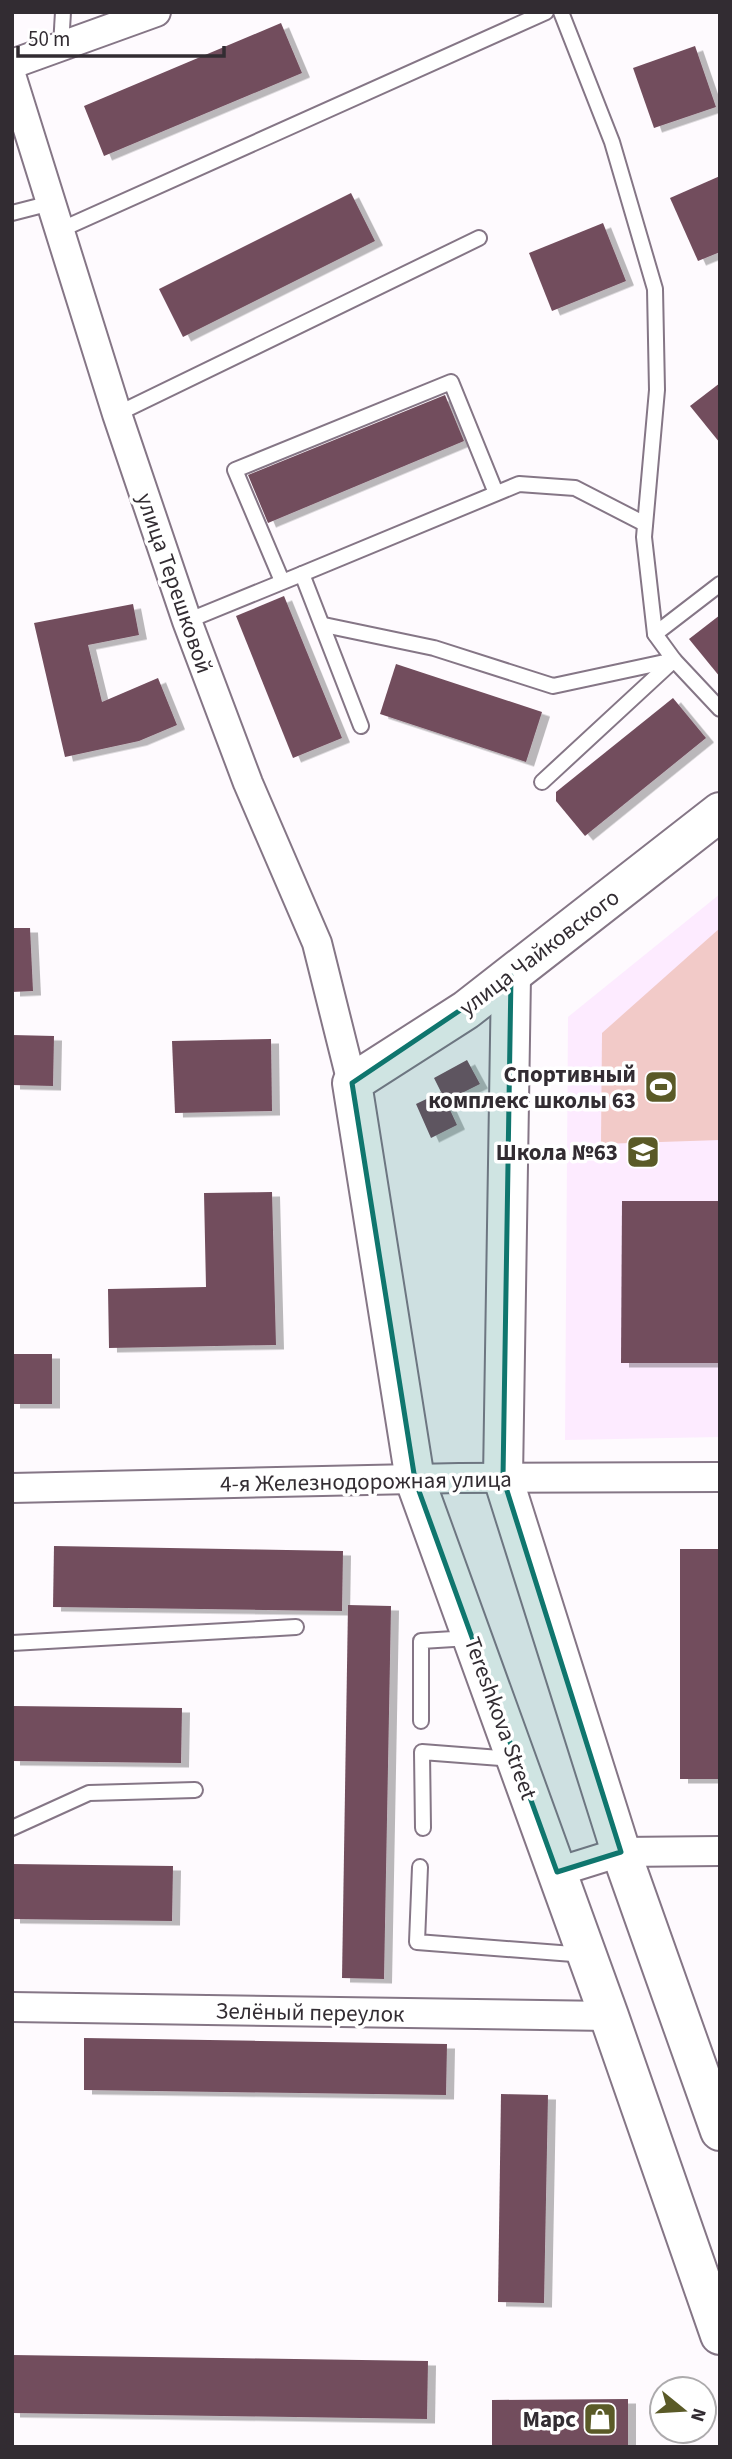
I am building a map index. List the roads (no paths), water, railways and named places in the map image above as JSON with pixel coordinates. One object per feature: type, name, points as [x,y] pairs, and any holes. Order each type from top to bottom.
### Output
[{"type":"street","points":[[12,64],[156,12]]},
{"type":"street","name":"улица Терешковой","points":[[12,78],[117,414],[187,621],[248,783],[317,943],[352,1083]]},
{"type":"street","name":"улица Чайковского","points":[[352,1083],[466,1010],[720,812]]},
{"type":"street","points":[[511,976],[503,1478],[621,1852],[717,2111]]},
{"type":"street","name":"Tereshkova Street","points":[[352,1083],[415,1480],[609,2016],[720,2335]]},
{"type":"street","name":"4-я Железнодорожная улица","points":[[12,1488],[503,1478],[720,1477]]},
{"type":"street","points":[[557,1872],[621,1852],[720,1851]]},
{"type":"street","name":"Зелёный переулок","points":[[12,2007],[609,2016]]},
{"type":"lane","points":[[61,46],[63,12]]},
{"type":"lane","points":[[60,230],[546,12]]},
{"type":"lane","points":[[561,12],[612,142],[655,289],[657,390],[645,524],[655,634],[674,660],[720,709]]},
{"type":"lane","points":[[12,213],[51,204]]},
{"type":"lane","points":[[117,414],[479,238]]},
{"type":"lane","points":[[282,582],[235,470],[451,382],[496,493]]},
{"type":"lane","points":[[187,621],[519,484],[575,488],[645,524]]},
{"type":"lane","points":[[302,574],[361,726]]},
{"type":"lane","points":[[655,634],[720,584]]},
{"type":"lane","points":[[324,625],[434,648],[553,686],[674,660]]},
{"type":"lane","points":[[542,782],[674,660]]},
{"type":"lane","points":[[12,1643],[296,1627]]},
{"type":"lane","points":[[421,1721],[421,1641],[472,1638]]},
{"type":"lane","points":[[423,1828],[422,1752],[516,1759]]},
{"type":"lane","points":[[12,1828],[89,1793],[195,1790]]},
{"type":"lane","points":[[420,1867],[417,1942],[587,1955]]},
{"type":"place","name":"Спортивный комплекс школы 63","points":[[661,1087]]},
{"type":"place","name":"Школа №63","points":[[643,1152]]},
{"type":"place","name":"Марс","points":[[600,2419]]}]
